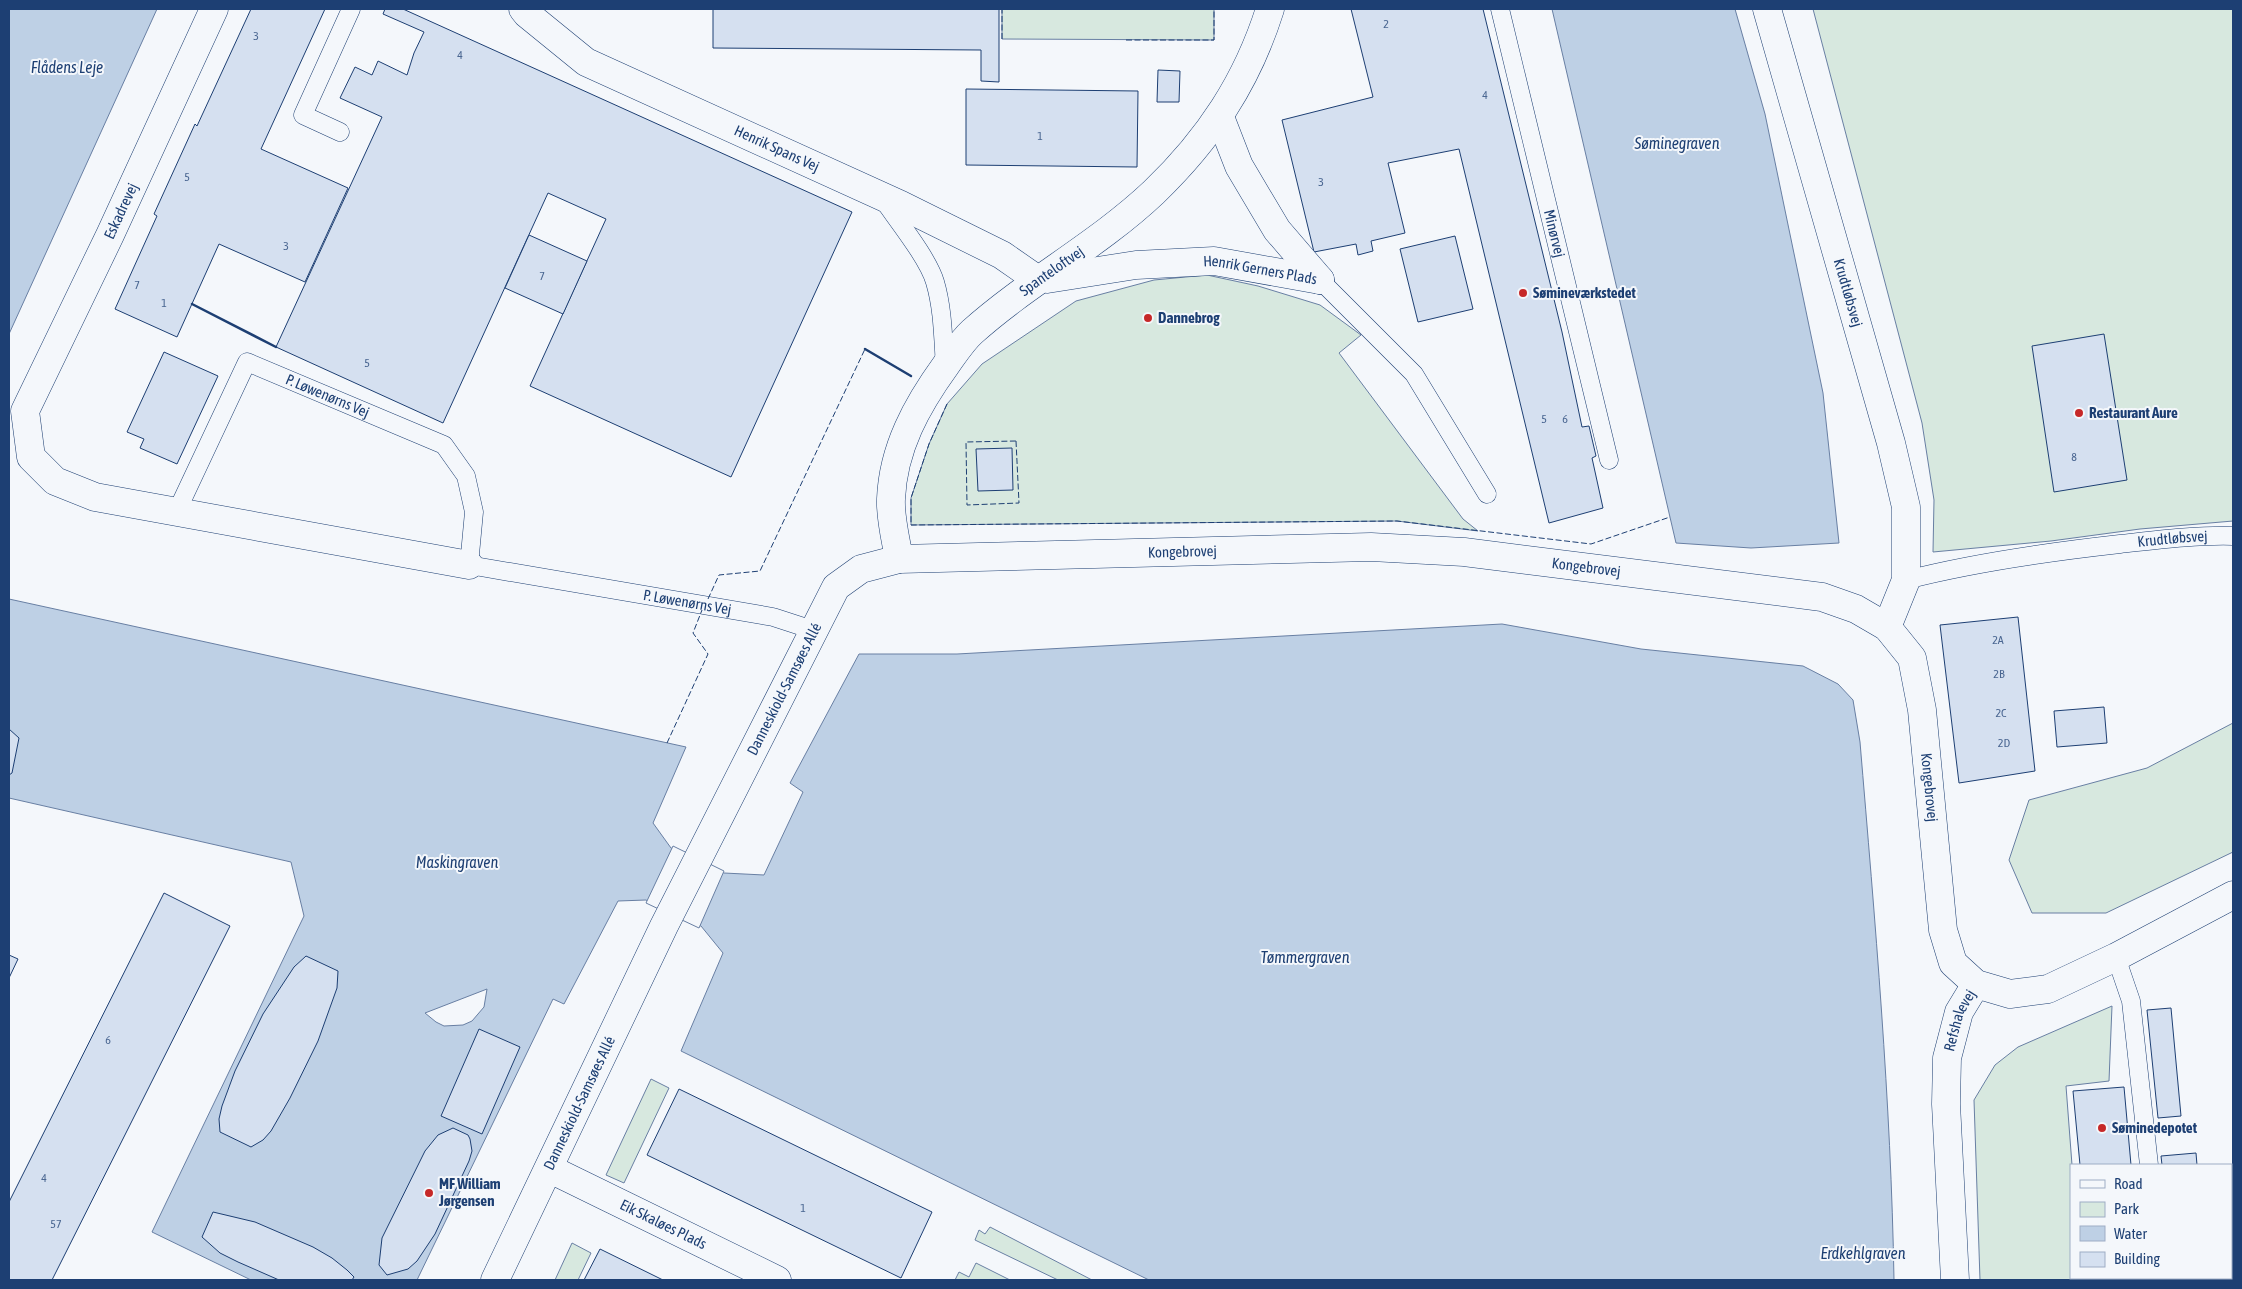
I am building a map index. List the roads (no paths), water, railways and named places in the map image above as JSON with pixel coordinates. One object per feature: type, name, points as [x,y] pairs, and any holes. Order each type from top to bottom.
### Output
[{"type":"street","name":"Eskadrevej","points":[[25,412],[110,235],[214,9]]},
{"type":"street","name":"Henrik Spans Vej","points":[[523,9],[586,62],[880,196],[1002,255],[1038,280]]},
{"type":"street","name":"Spanteloftvej","points":[[899,559],[891,501],[895,469],[907,427],[945,366],[970,333],[1038,280],[1114,226],[1193,153],[1220,117],[1239,84],[1270,9]]},
{"type":"street","name":"Krudtløbsvej","points":[[1767,9],[1891,443],[1906,508],[1906,580],[1887,627]]},
{"type":"street","name":"Henrik Gerners Plads","points":[[1220,117],[1238,166],[1277,230],[1320,280]]},
{"type":"street","name":"Henrik Gerners Plads","points":[[1038,280],[1136,265],[1214,261],[1320,280]]},
{"type":"street","name":"P. Løwenørns Vej","points":[[25,412],[31,457],[55,481],[95,497],[470,565]]},
{"type":"street","name":"Kongebrovej","points":[[899,559],[1371,546],[1464,552],[1822,597],[1856,609],[1887,627],[1912,658],[1922,710],[1943,930],[1953,963],[1976,984]]},
{"type":"street","name":"Danneskiold-Samsøes Allé","points":[[495,1280],[550,1169],[664,926],[836,587],[861,569],[899,559]]},
{"type":"street","name":"Refshalevej","points":[[1955,1280],[1946,1104],[1948,1058],[1959,1012],[1976,984],[2010,994],[2048,989],[2116,958],[2233,895]]},
{"type":"street","name":"Eik Skaløes Plads","points":[[550,1169],[778,1280]]},
{"type":"lane","points":[[340,132],[303,115],[351,9]]},
{"type":"lane","name":"Minørvej","points":[[1500,9],[1609,460]]},
{"type":"lane","points":[[880,196],[913,242],[935,280],[941,309],[945,366]]},
{"type":"lane","points":[[1320,280],[1414,374],[1487,494]]},
{"type":"lane","name":"P. Løwenørns Vej","points":[[178,511],[247,362],[444,445],[466,476],[474,512],[470,565],[763,616],[813,630]]},
{"type":"lane","name":"Krudtløbsvej","points":[[1906,580],[1954,568],[2081,548],[2203,536],[2233,536]]},
{"type":"lane","points":[[2116,958],[2131,1001],[2150,1164]]},
{"type":"water","name":"Flådens Leje","points":[[9,9],[157,9],[9,334]]},
{"type":"water","name":"Søminegraven","points":[[1552,9],[1735,9],[1765,114],[1823,393],[1839,543],[1751,548],[1676,543]]},
{"type":"water","name":"Tømmergraven","points":[[9,599],[686,747],[653,823],[671,848],[724,873],[764,875],[803,792],[790,783],[859,654],[957,654],[1502,624],[1641,649],[1803,666],[1838,684],[1853,700],[1860,742],[1886,1078],[1894,1280],[1149,1280],[681,1051],[723,953],[701,926],[674,915],[646,900],[618,901],[564,1004],[553,999],[417,1280],[251,1280],[152,1232],[304,916],[291,862],[9,798]]},
{"type":"place","name":"Sømineværkstedet","points":[[1523,293]]},
{"type":"place","name":"Dannebrog","points":[[1148,318]]},
{"type":"place","name":"Restaurant Aure","points":[[2079,413]]},
{"type":"place","name":"Søminedepotet","points":[[2102,1128]]},
{"type":"place","name":"MF William Jørgensen","points":[[429,1193]]},
{"type":"water label","name":"Maskingraven","points":[[457,862]]},
{"type":"water label","name":"Erdkehlgraven","points":[[1863,1253]]}]
